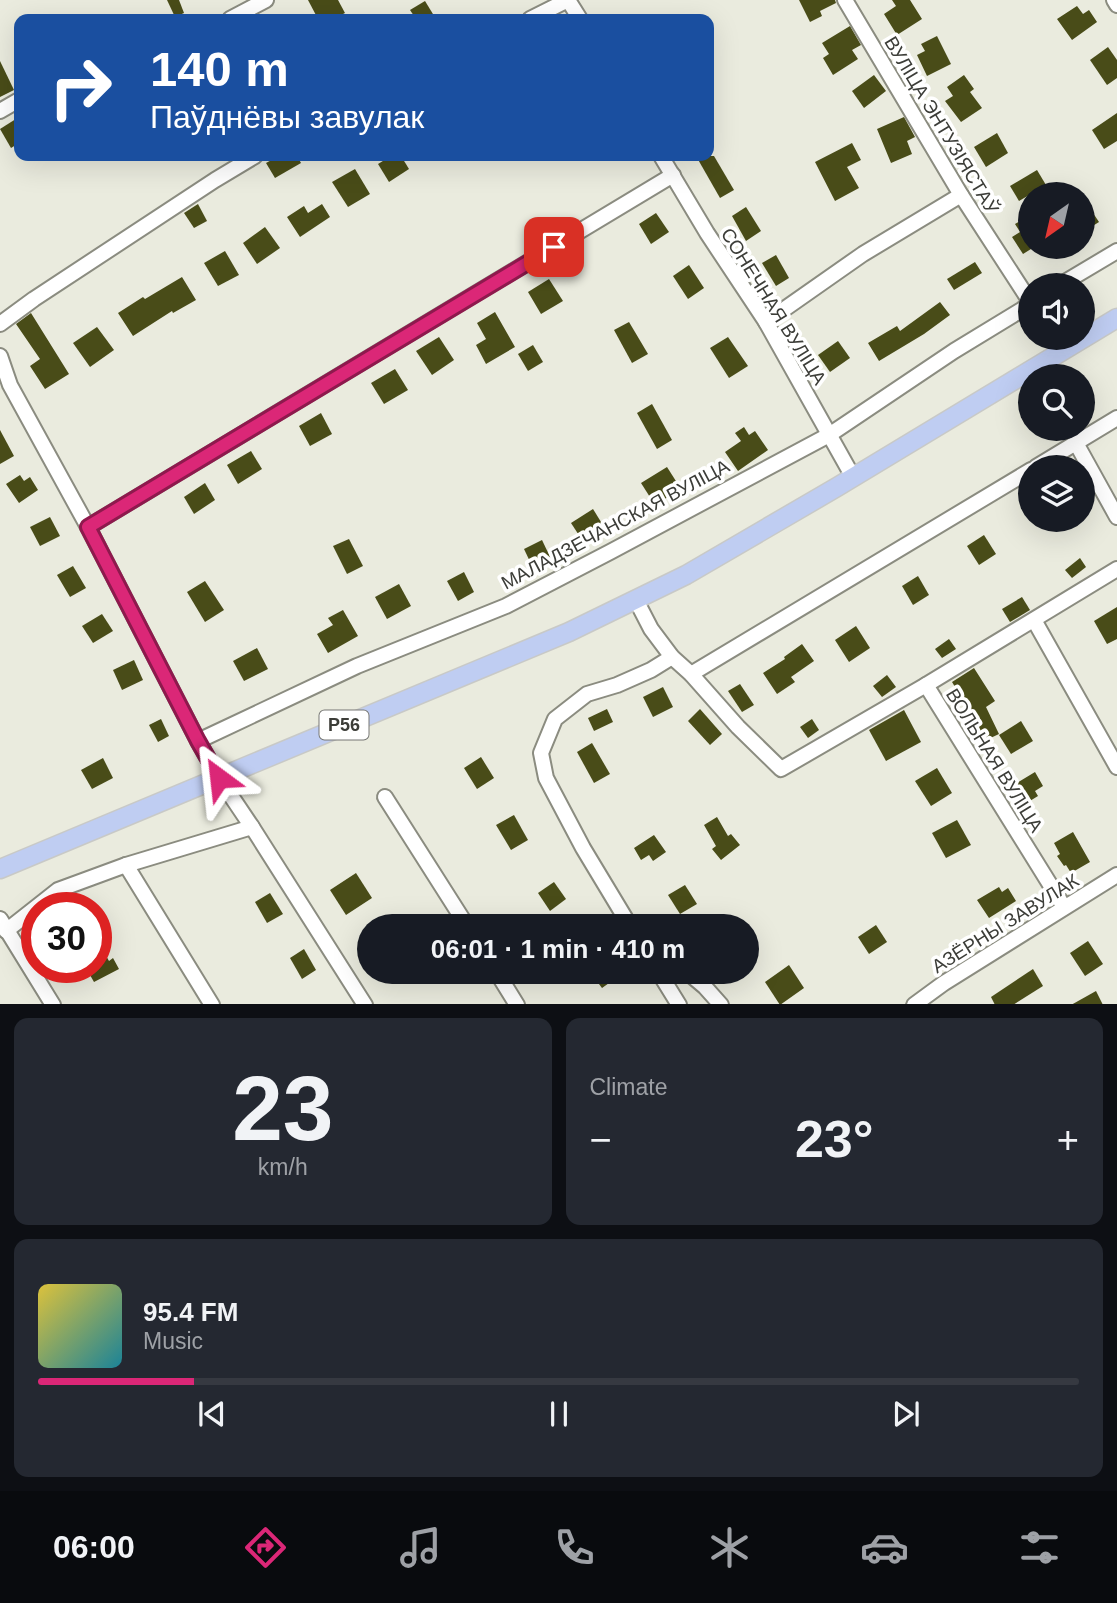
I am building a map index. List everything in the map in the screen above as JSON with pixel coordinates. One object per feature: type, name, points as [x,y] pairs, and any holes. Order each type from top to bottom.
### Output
[{"type":"main road","name":"Р56","points":[[0,869],[569,632],[636,600],[686,575],[1117,318]]},
{"type":"street","points":[[239,14],[265,0]]},
{"type":"street","points":[[540,14],[568,0]]},
{"type":"street","name":"ВУЛІЦА ЭНТУЗІЯСТАЎ","points":[[845,0],[961,195],[1018,284]]},
{"type":"street","points":[[1114,0],[1117,5]]},
{"type":"street","points":[[0,324],[34,299],[247,161]]},
{"type":"street","name":"СОНЕЧНАЯ ВУЛІЦА","points":[[665,161],[707,233],[766,322],[853,477]]},
{"type":"street","points":[[88,527],[673,175]]},
{"type":"street","points":[[766,322],[863,254],[961,195]]},
{"type":"street","points":[[1080,273],[1117,251]]},
{"type":"street","name":"МАЛАДЗЕЧАНСКАЯ ВУЛІЦА","points":[[198,741],[357,666],[506,606],[829,435],[954,351],[1018,312]]},
{"type":"street","points":[[0,356],[10,385],[88,527],[198,741],[219,778],[365,1004]]},
{"type":"street","points":[[1056,455],[1117,418]]},
{"type":"street","points":[[1076,443],[1117,517]]},
{"type":"street","points":[[636,600],[651,629],[672,657],[691,674],[1018,478]]},
{"type":"street","points":[[926,685],[1117,569]]},
{"type":"street","points":[[1034,620],[1117,767]]},
{"type":"street","points":[[624,914],[583,848],[546,778],[541,753],[555,719],[587,694],[617,685],[672,657]]},
{"type":"street","name":"ВОЛЬНАЯ ВУЛІЦА","points":[[691,674],[780,769],[926,685],[1064,907]]},
{"type":"street","points":[[385,797],[459,914]]},
{"type":"street","points":[[53,1004],[3,925],[58,890],[126,865],[253,827]]},
{"type":"street","points":[[126,865],[212,1004]]},
{"type":"street","name":"АЗЁРНЫ ЗАВУЛАК","points":[[914,1004],[1117,875]]},
{"type":"street","points":[[504,984],[517,1004]]},
{"type":"street","points":[[666,984],[678,1004]]},
{"type":"street","points":[[701,984],[721,1004]]},
{"type":"building","points":[[167,0],[179,0],[184,13],[174,14]]},
{"type":"building","points":[[308,0],[338,0],[345,13],[343,14],[315,14]]},
{"type":"building","points":[[799,0],[835,0],[836,3],[820,11],[822,16],[810,22]]},
{"type":"building","points":[[892,0],[910,0],[922,19],[897,35],[884,14],[896,6]]},
{"type":"building","points":[[425,1],[433,14],[413,14],[410,10]]},
{"type":"building","points":[[1077,6],[1083,14],[1089,10],[1097,22],[1072,40],[1057,19]]},
{"type":"building","points":[[850,26],[861,45],[852,50],[858,59],[833,75],[823,58],[829,54],[822,43]]},
{"type":"building","points":[[937,36],[951,64],[927,76],[917,55],[925,51],[921,44]]},
{"type":"building","points":[[1108,47],[1117,60],[1117,78],[1107,85],[1090,60]]},
{"type":"building","points":[[0,61],[14,90],[0,97]]},
{"type":"building","points":[[874,75],[886,91],[864,108],[852,91]]},
{"type":"building","points":[[964,75],[974,89],[970,92],[982,108],[961,122],[945,101],[953,96],[947,87]]},
{"type":"building","points":[[1117,113],[1117,141],[1104,149],[1092,130]]},
{"type":"building","points":[[904,117],[915,137],[907,141],[912,154],[891,163],[877,129]]},
{"type":"building","points":[[14,120],[14,146],[11,148],[0,129]]},
{"type":"building","points":[[997,133],[1008,153],[986,167],[974,147]]},
{"type":"building","points":[[852,143],[861,160],[847,167],[859,188],[835,201],[815,162]]},
{"type":"building","points":[[714,156],[734,190],[720,198],[699,161],[714,161]]},
{"type":"building","points":[[300,161],[301,163],[275,178],[266,163]]},
{"type":"building","points":[[383,161],[404,161],[409,169],[389,182],[378,164]]},
{"type":"building","points":[[355,169],[370,194],[348,207],[332,182]]},
{"type":"building","points":[[1037,170],[1044,182],[1018,182],[1018,199],[1010,186]]},
{"type":"building","points":[[198,204],[207,221],[194,228],[184,213]]},
{"type":"building","points":[[322,204],[330,217],[300,237],[287,217],[304,206],[308,213]]},
{"type":"building","points":[[746,207],[761,231],[746,241],[732,216]]},
{"type":"building","points":[[656,213],[669,232],[651,244],[639,224]]},
{"type":"building","points":[[265,227],[280,248],[257,264],[243,243]]},
{"type":"building","points":[[1018,233],[1018,246],[1012,237]]},
{"type":"building","points":[[225,251],[239,275],[218,286],[204,263]]},
{"type":"building","points":[[776,255],[789,278],[776,286],[762,263]]},
{"type":"building","points":[[975,262],[982,273],[954,290],[947,279]]},
{"type":"building","points":[[689,265],[704,288],[688,299],[673,276]]},
{"type":"building","points":[[182,277],[196,300],[173,313],[172,311],[133,336],[118,313]]},
{"type":"building","points":[[549,279],[563,301],[541,314],[528,292]]},
{"type":"building","points":[[940,302],[950,315],[879,361],[868,343],[897,326],[900,331]]},
{"type":"building","points":[[495,312],[515,347],[486,364],[476,345],[486,339],[477,323]]},
{"type":"building","points":[[31,313],[69,374],[45,389],[30,366],[40,359],[16,324]]},
{"type":"building","points":[[629,322],[648,354],[632,363],[614,330]]},
{"type":"building","points":[[97,327],[114,350],[90,367],[73,343]]},
{"type":"building","points":[[439,337],[454,360],[432,375],[416,351]]},
{"type":"building","points":[[728,337],[748,366],[729,378],[710,348]]},
{"type":"building","points":[[838,341],[850,358],[830,372],[818,355]]},
{"type":"building","points":[[533,345],[543,362],[528,371],[518,354]]},
{"type":"building","points":[[395,369],[408,390],[384,404],[371,383]]},
{"type":"building","points":[[652,404],[672,440],[657,449],[637,413]]},
{"type":"building","points":[[321,413],[332,434],[310,446],[299,426]]},
{"type":"building","points":[[744,427],[749,435],[755,431],[768,450],[738,471],[725,452],[741,441],[735,433]]},
{"type":"building","points":[[0,430],[14,456],[0,464]]},
{"type":"building","points":[[251,451],[262,469],[238,484],[227,465]]},
{"type":"building","points":[[667,467],[681,489],[655,505],[641,483]]},
{"type":"building","points":[[20,475],[24,481],[30,477],[38,490],[19,503],[6,484]]},
{"type":"building","points":[[205,483],[215,500],[194,514],[184,497]]},
{"type":"building","points":[[593,509],[606,530],[584,543],[571,523]]},
{"type":"building","points":[[50,517],[60,536],[40,546],[30,527]]},
{"type":"building","points":[[984,535],[996,554],[979,565],[967,546]]},
{"type":"building","points":[[349,539],[363,566],[347,574],[333,546]]},
{"type":"building","points":[[542,540],[552,561],[534,570],[524,549]]},
{"type":"building","points":[[1080,558],[1086,567],[1072,578],[1065,570]]},
{"type":"building","points":[[73,566],[86,588],[70,597],[57,575]]},
{"type":"building","points":[[464,572],[474,592],[458,601],[447,581]]},
{"type":"building","points":[[918,576],[929,595],[913,605],[902,586]]},
{"type":"building","points":[[205,581],[224,610],[205,622],[187,592]]},
{"type":"building","points":[[399,584],[411,606],[387,619],[375,597]]},
{"type":"building","points":[[1022,597],[1030,610],[1010,622],[1002,609]]},
{"type":"building","points":[[1117,607],[1117,639],[1107,644],[1094,621]]},
{"type":"building","points":[[343,610],[358,636],[328,653],[317,634],[333,625],[328,618]]},
{"type":"building","points":[[102,614],[113,631],[93,643],[82,626]]},
{"type":"building","points":[[856,626],[870,648],[849,662],[835,640]]},
{"type":"building","points":[[949,639],[956,649],[942,658],[935,649]]},
{"type":"building","points":[[802,644],[814,661],[791,677],[795,682],[777,694],[763,673]]},
{"type":"building","points":[[257,648],[268,669],[244,681],[233,661]]},
{"type":"building","points":[[134,660],[143,680],[122,690],[113,670]]},
{"type":"building","points":[[974,668],[995,701],[986,707],[999,734],[982,742],[973,724],[977,723],[952,682]]},
{"type":"building","points":[[887,675],[896,687],[882,697],[873,686]]},
{"type":"building","points":[[740,684],[754,705],[742,712],[728,691]]},
{"type":"building","points":[[663,687],[673,707],[653,717],[643,697]]},
{"type":"building","points":[[607,709],[613,722],[594,731],[588,718]]},
{"type":"building","points":[[700,709],[722,734],[710,745],[688,721]]},
{"type":"building","points":[[904,710],[921,742],[886,761],[869,730]]},
{"type":"building","points":[[161,719],[169,736],[158,742],[149,725]]},
{"type":"building","points":[[812,719],[819,730],[808,738],[800,727]]},
{"type":"building","points":[[1021,721],[1033,741],[1011,754],[999,735]]},
{"type":"building","points":[[592,743],[610,774],[594,783],[577,752]]},
{"type":"building","points":[[481,757],[494,778],[477,789],[464,768]]},
{"type":"building","points":[[103,758],[113,778],[92,789],[81,770]]},
{"type":"building","points":[[937,768],[952,793],[931,806],[915,781]]},
{"type":"building","points":[[1035,772],[1043,786],[1035,791],[1038,796],[1025,804],[1015,784]]},
{"type":"building","points":[[514,815],[528,840],[511,850],[496,825]]},
{"type":"building","points":[[717,817],[728,836],[731,834],[740,845],[721,860],[712,849],[716,846],[704,825]]},
{"type":"building","points":[[957,820],[971,845],[946,858],[932,833]]},
{"type":"building","points":[[1073,832],[1090,862],[1071,873],[1057,856],[1060,854],[1054,843]]},
{"type":"building","points":[[654,835],[666,852],[653,861],[649,855],[641,860],[634,848]]},
{"type":"building","points":[[356,873],[372,898],[346,915],[330,890]]},
{"type":"building","points":[[554,882],[566,899],[550,911],[538,893]]},
{"type":"building","points":[[685,885],[697,904],[680,914],[668,895]]},
{"type":"building","points":[[999,887],[1002,892],[1008,888],[1016,901],[989,918],[977,900]]},
{"type":"building","points":[[270,893],[283,914],[267,923],[255,902]]},
{"type":"building","points":[[876,925],[887,942],[869,954],[858,937]]},
{"type":"building","points":[[1088,941],[1103,964],[1085,976],[1070,953]]},
{"type":"building","points":[[304,949],[316,970],[302,979],[290,958]]},
{"type":"building","points":[[113,958],[119,969],[112,973]]},
{"type":"building","points":[[789,965],[804,988],[779,1004],[765,982]]},
{"type":"building","points":[[1033,969],[1043,986],[1015,1004],[994,1004],[991,997]]},
{"type":"building","points":[[1096,991],[1102,1004],[1073,1004]]},
{"type":"route","points":[[219,778],[88,527],[554,247]]}]
